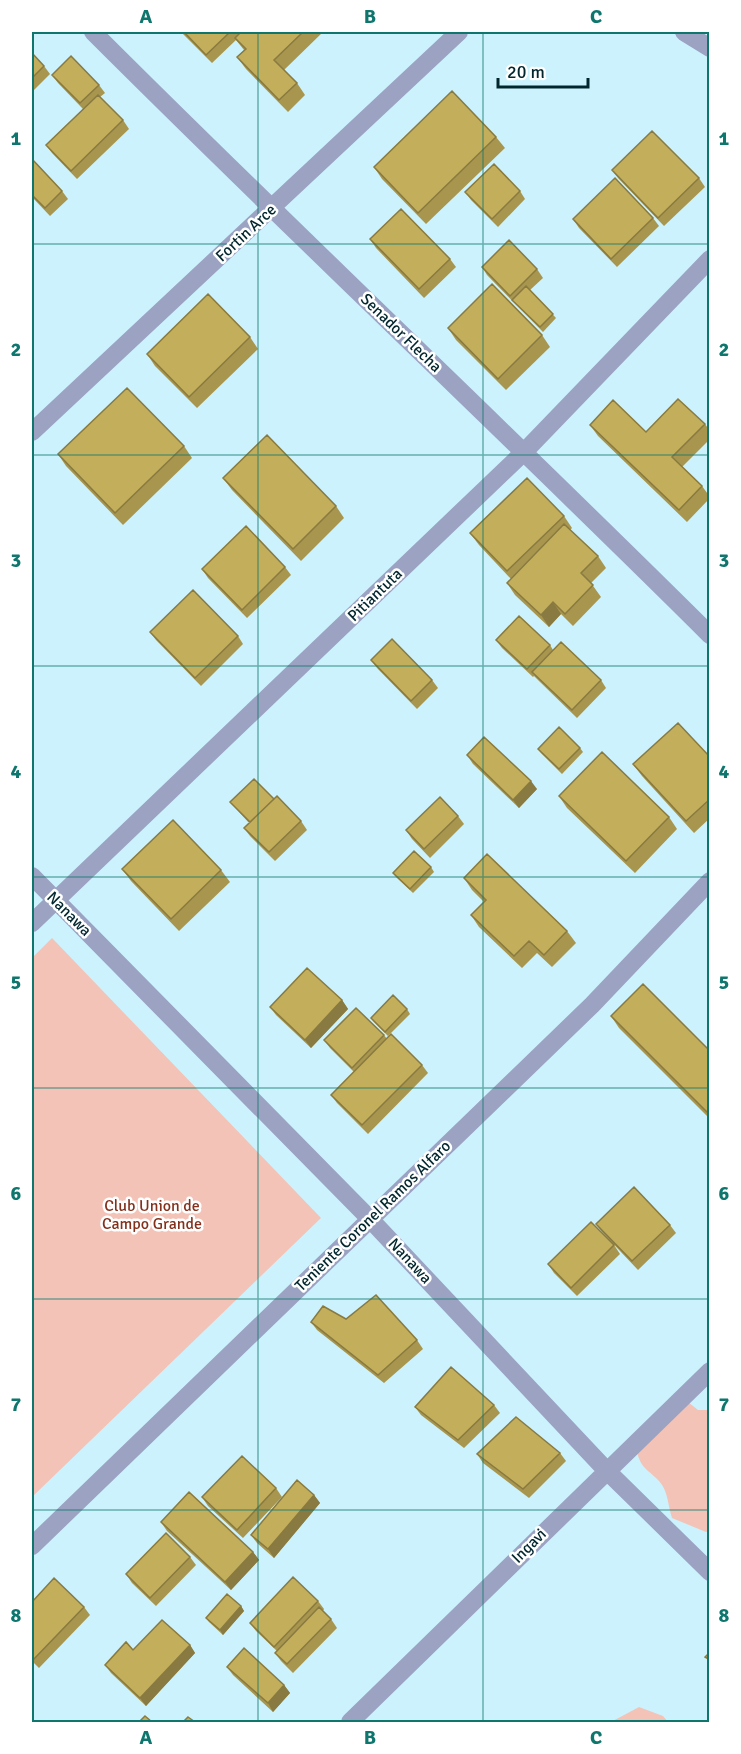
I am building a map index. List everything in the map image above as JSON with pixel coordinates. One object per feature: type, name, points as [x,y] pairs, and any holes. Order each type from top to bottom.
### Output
[{"type":"street","name":"Senador Flecha","points":[[93,32],[271,210],[525,451],[710,635]]},
{"type":"street","name":"Fortin Arce","points":[[32,432],[459,32]]},
{"type":"street","points":[[684,32],[710,48]]},
{"type":"street","name":"Pitiantuta","points":[[32,923],[525,451],[710,259]]},
{"type":"street","name":"Nanawa","points":[[32,876],[369,1218],[606,1470],[710,1572]]},
{"type":"street","name":"Teniente Coronel Ramos Alfaro","points":[[32,1546],[592,1005],[710,881]]},
{"type":"street","name":"Ingavi","points":[[350,1722],[710,1371]]},
{"type":"green space","name":"Club Union de Campo Grande","points":[[52,938],[321,1218],[32,1497],[32,958]]},
{"type":"green space","points":[[688,1402],[698,1410],[709,1410],[709,1531],[706,1532],[672,1518],[664,1489],[643,1466],[637,1452]]},
{"type":"green space","points":[[639,1707],[663,1716],[668,1722],[611,1722]]},
{"type":"building","points":[[184,32],[230,32],[206,55]]},
{"type":"building","points":[[241,32],[303,32],[274,60],[297,83],[279,100],[237,57],[246,49],[235,38]]},
{"type":"building","points":[[32,53],[44,66],[32,78]]},
{"type":"building","points":[[71,56],[99,85],[80,103],[52,75]]},
{"type":"building","points":[[452,91],[496,137],[418,213],[374,167]]},
{"type":"building","points":[[98,95],[123,120],[71,171],[46,145]]},
{"type":"building","points":[[652,131],[699,178],[658,218],[612,170]]},
{"type":"building","points":[[32,159],[62,191],[45,208],[32,195]]},
{"type":"building","points":[[494,164],[520,191],[492,219],[465,192]]},
{"type":"building","points":[[615,178],[653,218],[611,259],[573,219]]},
{"type":"building","points":[[401,209],[450,259],[419,289],[370,239]]},
{"type":"building","points":[[509,240],[537,269],[510,296],[482,267]]},
{"type":"building","points":[[492,284],[542,335],[498,379],[448,328]]},
{"type":"building","points":[[526,286],[553,314],[540,327],[512,300]]},
{"type":"building","points":[[208,294],[250,337],[189,397],[147,354]]},
{"type":"building","points":[[127,388],[184,446],[115,513],[58,454]]},
{"type":"building","points":[[678,399],[705,424],[672,457],[702,486],[679,510],[590,425],[613,400],[646,432]]},
{"type":"building","points":[[267,435],[336,506],[293,549],[223,478]]},
{"type":"building","points":[[527,478],[564,516],[507,571],[470,533]]},
{"type":"building","points":[[564,524],[598,556],[581,573],[593,585],[565,614],[553,602],[541,615],[507,583]]},
{"type":"building","points":[[246,526],[285,567],[242,610],[202,569]]},
{"type":"building","points":[[193,590],[238,636],[195,678],[150,632]]},
{"type":"building","points":[[519,616],[550,645],[527,669],[496,640]]},
{"type":"building","points":[[392,639],[432,680],[411,701],[371,660]]},
{"type":"building","points":[[561,642],[601,680],[572,710],[532,672]]},
{"type":"building","points":[[678,723],[710,757],[710,799],[686,821],[633,764]]},
{"type":"building","points":[[559,727],[580,748],[559,769],[538,749]]},
{"type":"building","points":[[484,737],[531,781],[513,800],[467,755]]},
{"type":"building","points":[[602,752],[669,817],[626,861],[559,796]]},
{"type":"building","points":[[254,779],[274,799],[250,822],[230,802]]},
{"type":"building","points":[[277,796],[301,821],[269,852],[244,828]]},
{"type":"building","points":[[440,797],[458,816],[424,849],[406,830]]},
{"type":"building","points":[[173,820],[221,870],[171,919],[122,869]]},
{"type":"building","points":[[414,851],[431,867],[410,889],[393,873]]},
{"type":"building","points":[[487,854],[567,931],[544,955],[529,941],[514,956],[471,915],[486,900],[464,878]]},
{"type":"building","points":[[307,968],[342,1000],[305,1040],[270,1007]]},
{"type":"building","points":[[643,984],[710,1051],[710,1115],[611,1016]]},
{"type":"building","points":[[393,995],[407,1009],[385,1032],[371,1018]]},
{"type":"building","points":[[356,1008],[384,1035],[352,1068],[324,1040]]},
{"type":"building","points":[[391,1034],[422,1065],[362,1125],[331,1095]]},
{"type":"building","points":[[634,1187],[670,1225],[632,1261],[596,1224]]},
{"type":"building","points":[[591,1222],[614,1245],[571,1288],[548,1264]]},
{"type":"building","points":[[376,1295],[417,1340],[378,1375],[311,1322],[323,1306],[346,1319]]},
{"type":"building","points":[[451,1367],[494,1405],[458,1440],[415,1407]]},
{"type":"building","points":[[516,1417],[560,1453],[523,1489],[477,1454]]},
{"type":"building","points":[[242,1456],[276,1488],[237,1530],[202,1497]]},
{"type":"building","points":[[297,1480],[314,1495],[268,1549],[251,1535]]},
{"type":"building","points":[[189,1492],[253,1552],[225,1582],[161,1522]]},
{"type":"building","points":[[166,1533],[190,1557],[150,1598],[126,1574]]},
{"type":"building","points":[[293,1577],[318,1601],[274,1647],[250,1623]]},
{"type":"building","points":[[54,1578],[84,1607],[33,1660],[32,1602]]},
{"type":"building","points":[[227,1594],[241,1606],[220,1630],[206,1618]]},
{"type":"building","points":[[319,1607],[331,1619],[287,1664],[275,1653]]},
{"type":"building","points":[[162,1620],[190,1645],[140,1698],[105,1665],[126,1642],[133,1650]]},
{"type":"building","points":[[244,1648],[284,1685],[268,1703],[227,1667]]},
{"type":"building","points":[[145,1716],[152,1722],[139,1722]]},
{"type":"building","points":[[188,1717],[195,1722],[183,1722]]}]
